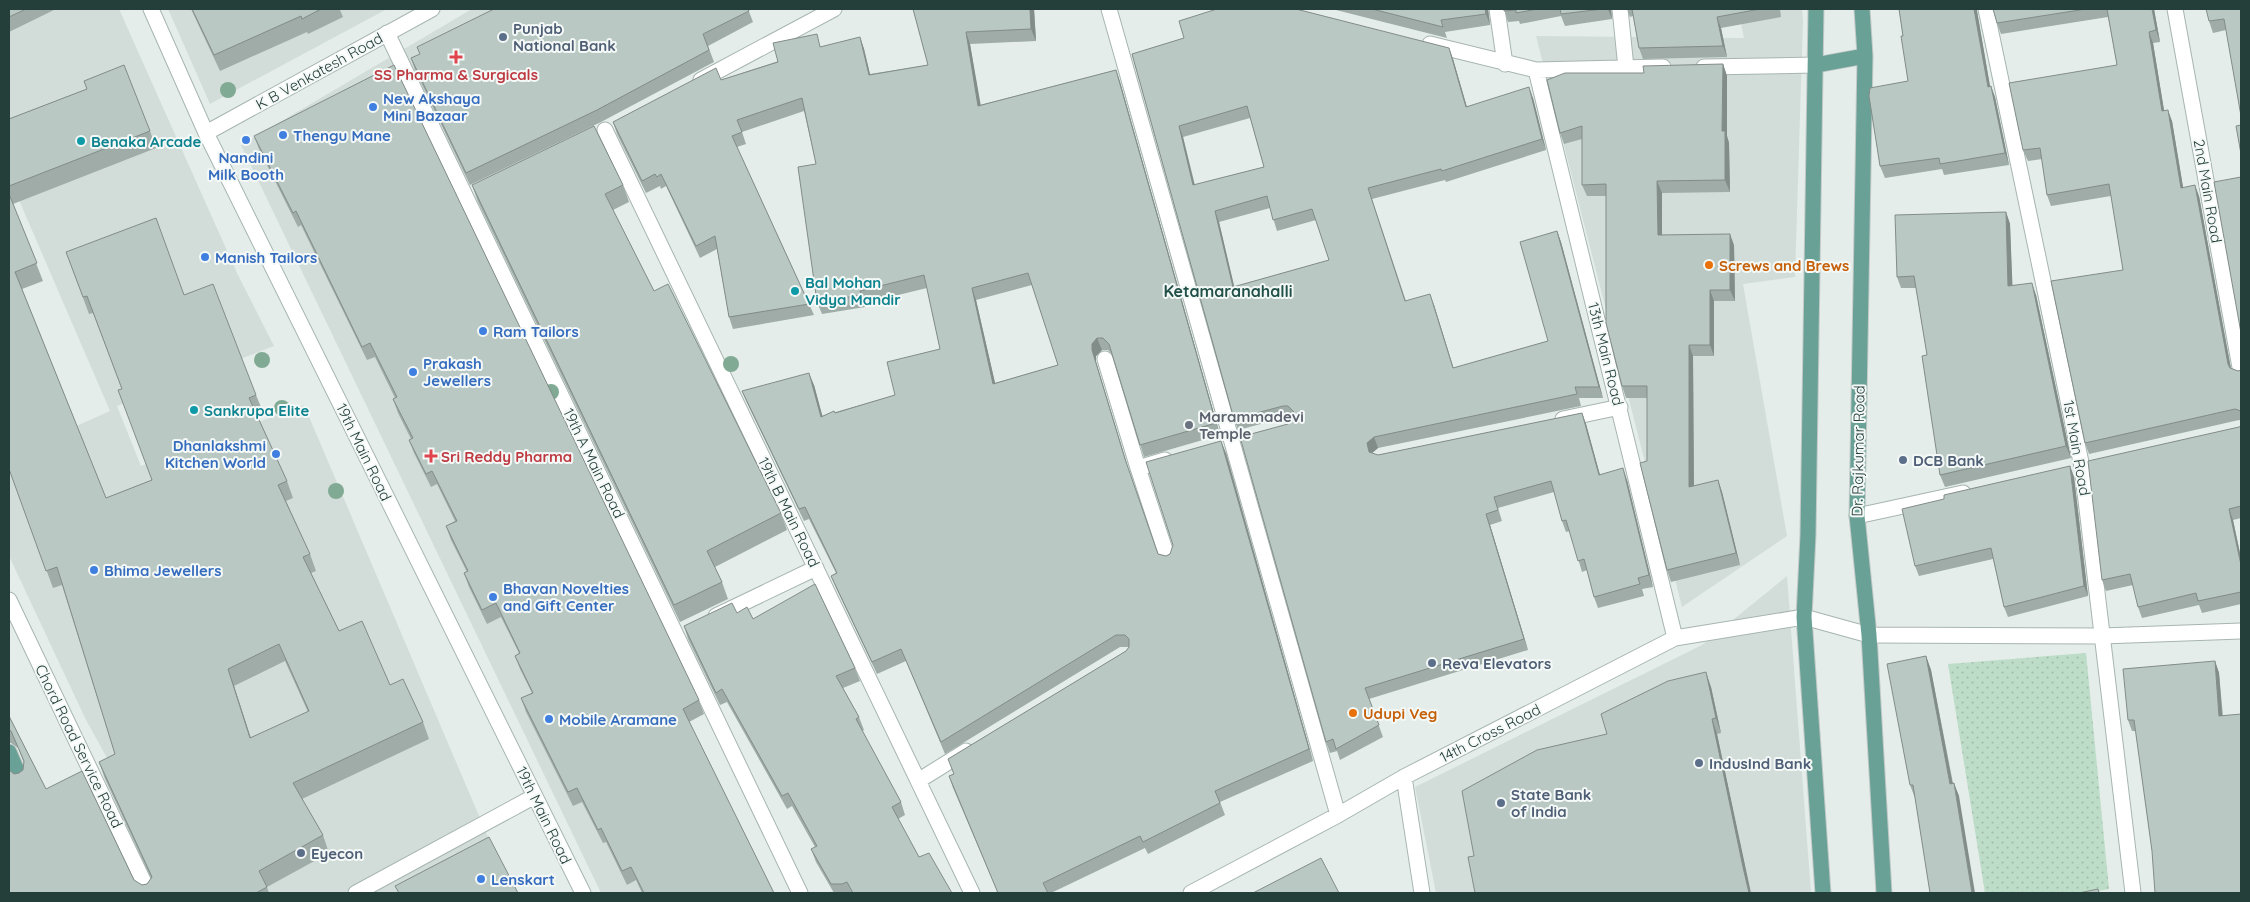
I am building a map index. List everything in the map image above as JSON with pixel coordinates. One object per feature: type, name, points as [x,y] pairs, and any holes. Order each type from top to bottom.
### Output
[{"type":"main road","points":[[1816,9],[1808,525],[1804,616],[1823,893]]},
{"type":"main road","name":"Dr. Rajkumar Road","points":[[1862,9],[1865,56],[1857,516],[1869,634],[1884,893]]},
{"type":"main road","points":[[1816,65],[1865,56]]},
{"type":"main road","points":[[9,752],[22,782]]},
{"type":"street","name":"19th Main Road","points":[[151,9],[206,133],[583,893]]},
{"type":"street","name":"K B Venkatesh Road","points":[[206,133],[432,9]]},
{"type":"street","points":[[684,88],[834,9]]},
{"type":"street","points":[[1109,9],[1226,444],[1338,815]]},
{"type":"street","points":[[1497,9],[1505,64]]},
{"type":"street","points":[[1620,9],[1626,68]]},
{"type":"street","name":"1st Main Road","points":[[1986,9],[2082,467],[2133,893]]},
{"type":"street","name":"2nd Main Road","points":[[2175,9],[2241,374]]},
{"type":"street","name":"19th A Main Road","points":[[387,33],[471,195],[676,634],[800,893]]},
{"type":"street","points":[[1411,39],[1505,64],[1536,70],[1674,67]]},
{"type":"street","points":[[1693,67],[1816,65]]},
{"type":"street","name":"13th Main Road","points":[[1536,70],[1676,638]]},
{"type":"street","points":[[588,139],[623,121]]},
{"type":"street","name":"19th B Main Road","points":[[605,130],[972,893]]},
{"type":"street","points":[[1105,359],[1168,559]]},
{"type":"street","points":[[1553,421],[1620,407]]},
{"type":"street","points":[[1226,444],[1248,438]]},
{"type":"street","points":[[1138,468],[1175,458]]},
{"type":"street","points":[[2063,471],[2101,462]]},
{"type":"street","points":[[1857,516],[1979,490]]},
{"type":"street","points":[[676,634],[816,568]]},
{"type":"street","name":"Chord Road Service Road","points":[[9,600],[149,893]]},
{"type":"street","points":[[1804,616],[1869,634],[2102,636],[2241,631]]},
{"type":"street","name":"14th Cross Road","points":[[1191,893],[1338,815],[1404,777],[1676,638],[1804,616]]},
{"type":"street","points":[[918,781],[976,745]]},
{"type":"street","points":[[1404,777],[1422,893]]},
{"type":"street","points":[[356,893],[535,796]]},
{"type":"shaded area","points":[[9,9],[119,9],[237,273],[274,346],[117,406],[141,466],[304,405],[488,837],[517,893],[182,893],[86,720],[9,556],[9,456],[110,411],[9,177]]},
{"type":"shaded area","points":[[168,9],[387,9],[210,104]]},
{"type":"shaded area","points":[[472,9],[643,9],[351,157],[711,893],[601,893],[241,145]]},
{"type":"shaded area","points":[[1738,9],[1802,9],[1795,277],[1743,284],[1787,536],[1682,607],[1536,36],[1744,38]]},
{"type":"shaded area","points":[[1787,576],[1811,893],[1436,893],[1415,787],[1702,645]]},
{"type":"green space","points":[[2086,653],[2109,889],[2088,893],[1985,893],[1948,664]]},
{"type":"building","points":[[9,9],[26,9],[9,17]]},
{"type":"building","points":[[192,9],[321,9],[302,19],[301,16],[214,55]]},
{"type":"building","points":[[494,9],[748,9],[749,11],[703,34],[709,50],[597,110],[466,173],[411,58],[420,54],[417,47]]},
{"type":"building","points":[[913,9],[1030,9],[1031,29],[966,32],[978,106],[1116,70],[1216,423],[1140,445],[1109,344],[1103,338],[1097,338],[1092,344],[1092,350],[1125,459],[1158,554],[1166,556],[1170,554],[1173,545],[1146,462],[1221,441],[1309,749],[1215,791],[1220,803],[1143,842],[1140,836],[1043,883],[1048,893],[998,893],[949,776],[954,774],[948,759],[1126,651],[1129,647],[1129,639],[1125,635],[1116,635],[941,742],[901,649],[872,662],[831,576],[837,573],[805,507],[799,509],[742,391],[809,373],[821,417],[834,411],[835,413],[895,395],[887,362],[940,349],[924,275],[860,291],[861,295],[817,302],[798,167],[816,164],[802,98],[737,120],[742,132],[732,136],[809,304],[729,317],[715,236],[696,246],[661,174],[657,177],[655,174],[642,181],[613,122],[716,68],[721,80],[778,62],[773,43],[817,34],[820,47],[860,37],[869,75],[928,65]],"holes":[[[1028,273],[1058,365],[993,384],[972,288]]]},
{"type":"building","points":[[1217,9],[1296,9],[1449,48],[1466,107],[1529,87],[1542,139],[1442,171],[1441,169],[1368,188],[1405,301],[1430,294],[1453,368],[1548,341],[1520,242],[1557,231],[1599,387],[1575,387],[1577,394],[1374,437],[1367,443],[1369,452],[1378,455],[1582,413],[1599,475],[1623,468],[1649,575],[1638,578],[1640,584],[1594,597],[1584,559],[1578,561],[1566,520],[1562,521],[1551,481],[1494,497],[1498,510],[1486,514],[1524,639],[1365,688],[1379,725],[1336,749],[1333,739],[1326,742],[1240,437],[1288,424],[1294,418],[1294,412],[1288,406],[1283,406],[1234,419],[1132,54],[1184,38],[1179,21]],"holes":[[[1247,106],[1264,167],[1193,185],[1179,126]],[[1267,196],[1273,220],[1312,209],[1329,260],[1233,287],[1215,211]]]},
{"type":"building","points":[[1372,9],[1485,9],[1486,14],[1441,20],[1443,27]]},
{"type":"building","points":[[1504,9],[1538,9],[1516,13],[1516,10],[1504,11]]},
{"type":"building","points":[[1560,9],[1603,9],[1561,14]]},
{"type":"building","points":[[1632,9],[1760,9],[1717,17],[1723,46],[1639,48]]},
{"type":"building","points":[[1899,9],[1974,9],[1988,87],[1991,86],[2005,153],[1940,164],[1939,158],[1880,166],[1869,96],[1870,88],[1908,81]]},
{"type":"building","points":[[1993,9],[2086,9],[1997,23]]},
{"type":"building","points":[[2107,9],[2152,9],[2156,30],[2149,32],[2162,111],[2168,110],[2181,188],[2195,185],[2228,364],[2230,368],[2238,371],[2241,370],[2241,411],[2235,409],[2085,443],[2051,281],[2123,270],[2109,184],[2047,195],[2040,148],[2023,150],[2009,83],[2117,65]]},
{"type":"building","points":[[2206,9],[2241,9],[2241,116],[2224,19],[2209,21]]},
{"type":"building","points":[[1723,64],[1722,131],[1725,131],[1725,180],[1657,181],[1658,235],[1730,234],[1730,290],[1710,290],[1710,345],[1689,345],[1689,487],[1718,480],[1736,553],[1667,570],[1640,463],[1647,461],[1647,386],[1622,386],[1606,323],[1606,184],[1582,185],[1582,126],[1560,133],[1547,80],[1565,73],[1644,73],[1643,66]]},
{"type":"building","name":"Benaka Arcade","points":[[124,65],[150,131],[9,186],[9,119],[87,89],[84,81]]},
{"type":"building","points":[[394,65],[699,700],[683,709],[774,893],[644,893],[631,867],[622,871],[601,828],[598,830],[577,788],[568,792],[521,698],[533,693],[515,656],[520,653],[496,603],[482,610],[464,573],[468,571],[446,526],[457,521],[432,471],[426,474],[409,440],[413,438],[393,399],[397,397],[370,343],[362,347],[296,211],[293,213],[254,136]]},
{"type":"building","points":[[2241,125],[2241,154],[2236,126]]},
{"type":"building","points":[[594,126],[623,185],[605,194],[654,291],[668,284],[781,513],[707,551],[722,582],[674,605],[472,185]]},
{"type":"building","points":[[2241,177],[2241,333],[2214,182]]},
{"type":"building","points":[[9,194],[37,263],[15,272],[106,498],[152,480],[118,390],[122,389],[87,296],[83,297],[66,252],[156,218],[184,295],[213,284],[256,395],[249,398],[287,481],[278,485],[310,554],[303,557],[339,631],[362,621],[390,685],[403,679],[423,722],[293,783],[323,835],[259,871],[267,887],[256,893],[9,893],[9,770],[14,774],[19,773],[23,770],[24,761],[9,729],[9,716],[46,789],[82,771],[134,880],[142,885],[147,884],[152,877],[99,762],[115,754],[57,567],[46,571],[9,469]],"holes":[[[279,644],[309,711],[250,738],[228,669]]]},
{"type":"building","points":[[2006,212],[2008,286],[2032,283],[2066,446],[1940,475],[1922,356],[1927,355],[1914,276],[1897,277],[1895,215]]},
{"type":"building","points":[[2241,426],[2241,506],[2229,509],[2241,565],[2241,592],[2198,601],[2196,593],[2138,607],[2130,574],[2102,580],[2088,461]]},
{"type":"building","points":[[2070,466],[2084,586],[2004,607],[1991,548],[1915,566],[1902,509],[1944,499],[1944,495]]},
{"type":"building","points":[[815,584],[855,668],[836,676],[859,717],[856,719],[901,802],[892,807],[919,857],[929,853],[952,893],[853,893],[847,882],[831,884],[811,849],[817,846],[788,793],[782,796],[722,689],[716,693],[684,626],[732,603],[737,613],[747,607],[753,619]]},
{"type":"building","points":[[1926,656],[1950,784],[1954,783],[1972,893],[1930,893],[1913,785],[1910,785],[1887,664]]},
{"type":"building","points":[[2215,661],[2219,716],[2241,714],[2241,893],[2155,893],[2152,851],[2134,720],[2128,720],[2123,669]]},
{"type":"building","points":[[1706,672],[1716,718],[1712,719],[1749,893],[1475,893],[1468,857],[1474,856],[1462,791],[1537,750],[1607,734],[1601,714],[1668,681]]},
{"type":"building","points":[[489,837],[518,893],[399,893],[395,886]]},
{"type":"building","points":[[1321,858],[1339,893],[1253,893]]},
{"type":"building","points":[[2098,889],[2099,893],[2079,893]]},
{"type":"place","name":"Punjab National Bank","points":[[503,37]]},
{"type":"place","name":"SS Pharma & Surgicals","points":[[456,57]]},
{"type":"place","name":"New Akshaya Mini Bazaar","points":[[373,107]]},
{"type":"place","name":"Thengu Mane","points":[[283,135]]},
{"type":"place","name":"Nandini Milk Booth","points":[[246,140]]},
{"type":"place","name":"Benaka Arcade","points":[[81,141]]},
{"type":"place","name":"Manish Tailors","points":[[205,257]]},
{"type":"place","name":"Screws and Brews","points":[[1709,265]]},
{"type":"place","name":"Bal Mohan Vidya Mandir","points":[[795,291]]},
{"type":"place","name":"Ram Tailors","points":[[483,331]]},
{"type":"place","name":"Prakash Jewellers","points":[[413,372]]},
{"type":"place","name":"Sankrupa Elite","points":[[194,410]]},
{"type":"place","name":"Marammadevi Temple","points":[[1189,425]]},
{"type":"place","name":"Dhanlakshmi Kitchen World","points":[[276,454]]},
{"type":"place","name":"Sri Reddy Pharma","points":[[431,456]]},
{"type":"place","name":"DCB Bank","points":[[1903,460]]},
{"type":"place","name":"Bhima Jewellers","points":[[94,570]]},
{"type":"place","name":"Bhavan Novelties and Gift Center","points":[[493,597]]},
{"type":"place","name":"Reva Elevators","points":[[1432,663]]},
{"type":"place","name":"Udupi Veg","points":[[1353,713]]},
{"type":"place","name":"Mobile Aramane","points":[[549,719]]},
{"type":"place","name":"IndusInd Bank","points":[[1699,763]]},
{"type":"place","name":"State Bank of India","points":[[1501,803]]},
{"type":"place","name":"Eyecon","points":[[301,853]]},
{"type":"place","name":"Lenskart","points":[[481,879]]},
{"type":"district","name":"Ketamaranahalli","points":[[1228,291]]}]
